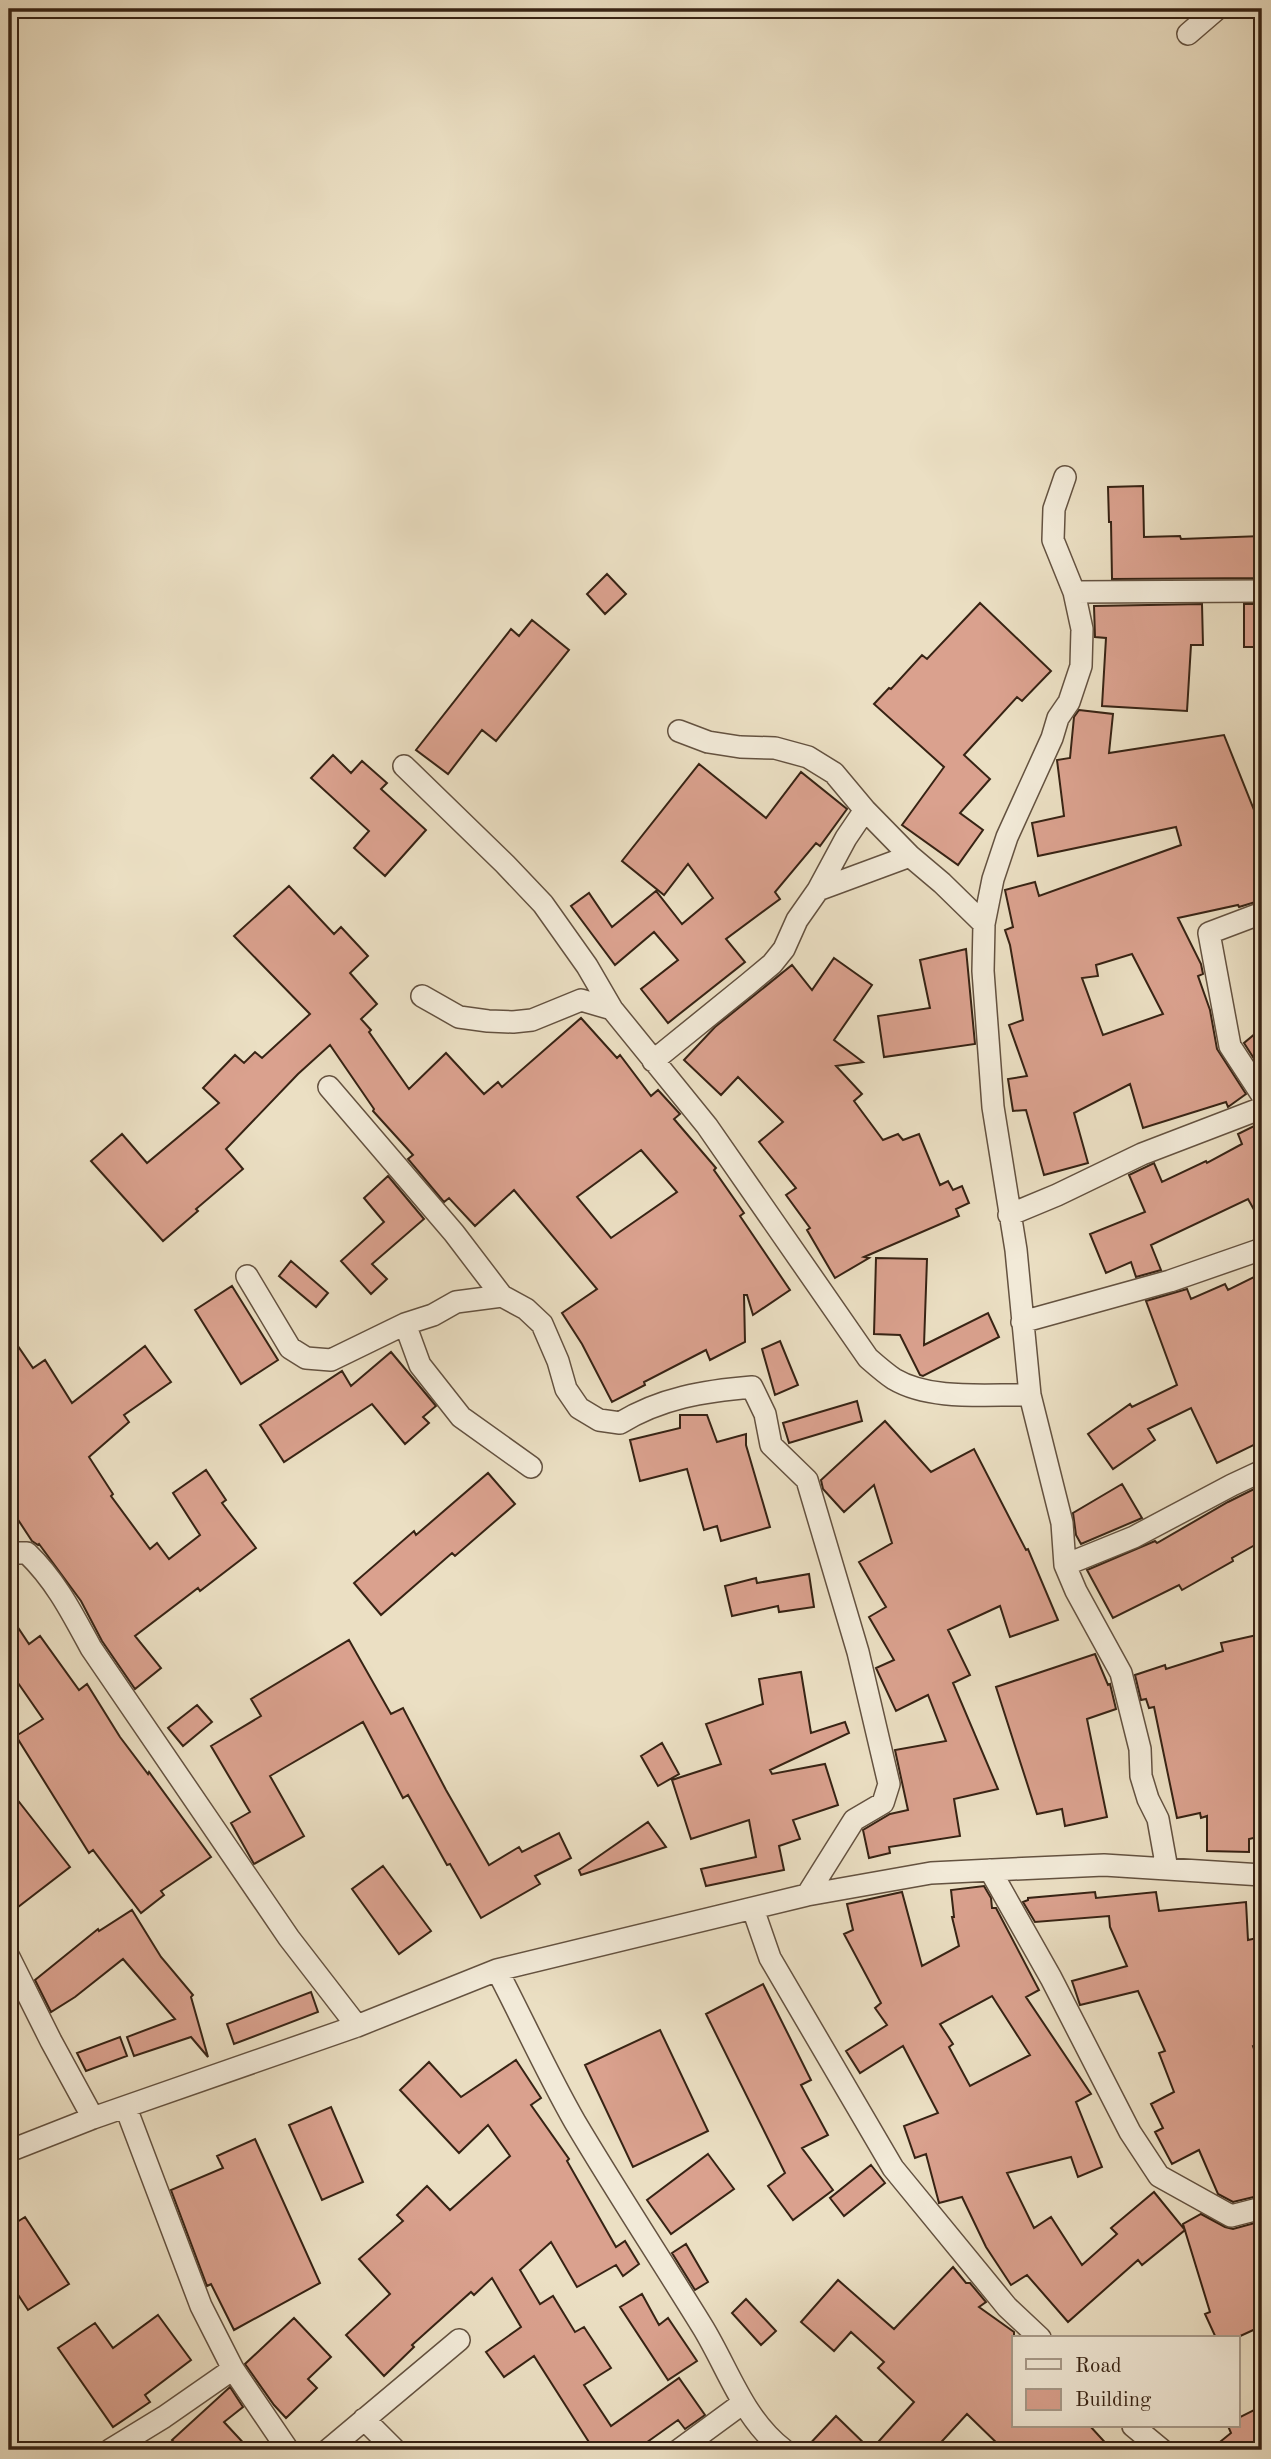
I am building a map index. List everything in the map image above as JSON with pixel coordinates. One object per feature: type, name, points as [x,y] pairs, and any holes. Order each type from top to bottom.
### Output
[{"type":"street","points":[[1188,34],[1217,9]]},
{"type":"street","points":[[1065,477],[1054,509],[1053,540],[1074,592],[1082,629],[1082,666],[1069,702],[1058,719],[1007,837],[993,878],[984,924],[983,971],[993,1107],[1016,1250],[1030,1395],[1062,1523],[1065,1565],[1076,1591],[1121,1673],[1140,1749],[1141,1776],[1158,1819],[1167,1869]]},
{"type":"street","points":[[1074,592],[1262,591]]},
{"type":"street","points":[[679,731],[708,742],[740,747],[775,748],[808,757],[834,773],[864,810],[909,856],[942,883],[984,924]]},
{"type":"street","points":[[404,766],[543,904],[587,966],[612,1009],[708,1126],[868,1358],[893,1378],[918,1390],[1030,1395]]},
{"type":"street","points":[[653,1061],[772,964],[784,949],[797,920],[818,890],[864,810]]},
{"type":"street","points":[[818,890],[909,856]]},
{"type":"street","points":[[1262,914],[1209,933],[1230,1046],[1262,1095]]},
{"type":"street","points":[[422,996],[459,1017],[488,1021],[532,1020],[581,1000],[612,1009]]},
{"type":"street","points":[[329,1087],[454,1233],[502,1296],[526,1309],[542,1324],[558,1361],[566,1389],[579,1408],[599,1420],[620,1423],[640,1411],[707,1390],[752,1387],[765,1414],[771,1445],[807,1480],[858,1652],[888,1784],[883,1803],[854,1819],[807,1895]]},
{"type":"street","points":[[1009,1215],[1142,1154],[1262,1108]]},
{"type":"street","points":[[1022,1321],[1170,1281],[1262,1249]]},
{"type":"street","points":[[247,1276],[290,1348],[306,1358],[331,1360],[405,1324],[433,1315],[456,1302],[502,1296]]},
{"type":"street","points":[[405,1324],[419,1365],[461,1417],[531,1466]]},
{"type":"street","points":[[1065,1565],[1134,1537],[1262,1471]]},
{"type":"street","points":[[9,1553],[27,1553],[46,1572],[69,1606],[91,1648],[289,1938],[357,2026]]},
{"type":"street","points":[[9,2151],[93,2118],[357,2026],[497,1970],[807,1895],[931,1873],[990,1870],[1104,1865],[1262,1875]]},
{"type":"street","points":[[990,1870],[1051,1978],[1130,2132],[1159,2176],[1231,2216],[1262,2208]]},
{"type":"street","points":[[753,1909],[770,1958],[892,2168],[1007,2307],[1038,2336]]},
{"type":"street","points":[[9,1957],[93,2118]]},
{"type":"street","points":[[497,1970],[574,2119],[646,2241],[704,2328],[743,2403],[775,2443],[784,2450]]},
{"type":"street","points":[[126,2108],[201,2306],[233,2368],[288,2450]]},
{"type":"street","points":[[328,2450],[459,2340]]},
{"type":"street","points":[[110,2450],[164,2417],[233,2368]]},
{"type":"street","points":[[679,2450],[743,2403]]},
{"type":"street","points":[[364,2419],[395,2450]]},
{"type":"street","points":[[1135,2428],[1161,2450]]},
{"type":"building","points":[[1143,486],[1144,537],[1180,536],[1181,539],[1262,536],[1262,578],[1112,579],[1108,487]]},
{"type":"building","points":[[607,574],[626,594],[605,614],[587,594]]},
{"type":"building","points":[[980,603],[1051,671],[1022,701],[1017,697],[964,755],[990,779],[960,813],[983,830],[958,865],[902,825],[944,767],[874,704],[922,655],[927,659]]},
{"type":"building","points":[[1202,604],[1203,645],[1191,645],[1187,711],[1102,706],[1106,638],[1095,637],[1094,606]]},
{"type":"building","points":[[1244,604],[1262,604],[1262,647],[1244,647]]},
{"type":"building","points":[[532,620],[569,650],[496,741],[482,730],[448,774],[416,750],[511,629],[519,636]]},
{"type":"building","points":[[1079,710],[1113,714],[1109,753],[1224,735],[1262,830],[1262,900],[1178,918],[1201,964],[1203,974],[1198,976],[1210,1010],[1217,1049],[1246,1094],[1228,1107],[1226,1102],[1143,1128],[1130,1084],[1074,1113],[1088,1163],[1044,1175],[1026,1110],[1013,1111],[1008,1079],[1027,1076],[1009,1025],[1023,1020],[1005,930],[1013,927],[1005,890],[1035,882],[1039,896],[1181,845],[1176,827],[1038,856],[1032,823],[1064,816],[1057,760],[1070,758],[1074,717]],"holes":[[[1132,954],[1163,1014],[1103,1035],[1082,978],[1098,976],[1096,965]]]},
{"type":"building","points":[[333,755],[351,773],[362,761],[387,783],[381,789],[426,830],[385,876],[354,848],[369,831],[311,778]]},
{"type":"building","points":[[699,764],[766,818],[801,772],[847,809],[820,846],[816,843],[775,892],[780,899],[726,939],[745,962],[668,1023],[641,989],[678,960],[654,932],[615,965],[571,906],[589,893],[612,927],[656,891],[682,924],[713,898],[688,864],[664,895],[622,861]]},
{"type":"building","points":[[289,886],[334,934],[341,927],[368,956],[350,973],[377,1004],[361,1019],[409,1089],[446,1053],[484,1094],[498,1082],[502,1087],[581,1018],[617,1058],[620,1055],[651,1096],[658,1090],[680,1114],[674,1119],[716,1168],[714,1170],[744,1213],[740,1216],[790,1290],[753,1315],[747,1295],[744,1295],[745,1342],[710,1360],[706,1350],[612,1402],[582,1344],[562,1313],[597,1289],[514,1190],[475,1226],[449,1198],[444,1202],[408,1159],[413,1155],[373,1111],[330,1045],[298,1074],[226,1149],[243,1169],[163,1241],[91,1161],[122,1134],[147,1163],[219,1103],[203,1088],[235,1055],[244,1063],[255,1052],[262,1058],[310,1014],[234,936]],"holes":[[[641,1150],[677,1192],[611,1238],[577,1197]]]},
{"type":"building","points":[[966,949],[975,1044],[884,1057],[878,1016],[930,1008],[920,960]]},
{"type":"building","points":[[834,958],[872,985],[834,1040],[863,1062],[836,1066],[862,1094],[854,1101],[883,1140],[898,1134],[903,1140],[919,1134],[940,1185],[948,1181],[953,1190],[962,1186],[969,1203],[956,1209],[959,1216],[864,1257],[869,1258],[835,1278],[807,1230],[810,1228],[786,1195],[796,1188],[759,1142],[783,1122],[738,1077],[721,1095],[684,1060],[715,1027],[792,965],[812,990]]},
{"type":"building","points":[[1262,1028],[1262,1071],[1244,1043]]},
{"type":"building","points":[[1262,1122],[1262,1224],[1248,1199],[1151,1245],[1161,1270],[1136,1277],[1131,1262],[1106,1273],[1090,1234],[1145,1212],[1129,1175],[1154,1163],[1162,1182],[1206,1161],[1207,1163],[1242,1144],[1238,1134]]},
{"type":"building","points":[[388,1176],[424,1219],[372,1264],[387,1279],[371,1294],[341,1261],[384,1222],[364,1198]]},
{"type":"building","points":[[876,1258],[927,1259],[924,1345],[988,1313],[999,1337],[923,1376],[920,1375],[900,1335],[874,1334]]},
{"type":"building","points":[[291,1261],[328,1293],[316,1307],[279,1276]]},
{"type":"building","points":[[1262,1273],[1262,1441],[1217,1463],[1191,1408],[1148,1429],[1155,1440],[1113,1469],[1088,1434],[1130,1404],[1132,1407],[1177,1385],[1146,1301],[1187,1289],[1191,1299],[1225,1284],[1228,1290]]},
{"type":"building","points":[[232,1286],[278,1360],[241,1384],[195,1310]]},
{"type":"building","points":[[9,1333],[33,1368],[45,1360],[72,1403],[145,1346],[171,1382],[124,1415],[129,1422],[89,1457],[113,1494],[111,1496],[150,1549],[157,1543],[169,1559],[200,1535],[173,1493],[206,1470],[226,1500],[222,1503],[256,1548],[135,1636],[161,1668],[135,1689],[102,1641],[81,1601],[39,1544],[32,1541],[9,1506],[9,1446],[16,1441],[9,1430]]},
{"type":"building","points":[[780,1341],[798,1385],[775,1395],[762,1349]]},
{"type":"building","points":[[391,1352],[436,1406],[423,1417],[429,1423],[405,1444],[372,1404],[284,1462],[260,1425],[342,1371],[351,1386]]},
{"type":"building","points":[[857,1401],[862,1421],[789,1443],[783,1423]]},
{"type":"building","points":[[680,1415],[707,1415],[717,1442],[746,1434],[746,1445],[770,1527],[721,1541],[717,1526],[704,1530],[687,1469],[640,1481],[630,1440],[680,1428]]},
{"type":"building","points":[[885,1421],[931,1472],[974,1449],[1026,1550],[1028,1549],[1058,1620],[1010,1637],[1000,1606],[948,1630],[970,1675],[953,1683],[998,1789],[954,1799],[960,1836],[889,1847],[890,1853],[869,1858],[863,1830],[890,1814],[908,1810],[895,1750],[946,1741],[928,1695],[896,1711],[876,1668],[894,1660],[869,1617],[886,1607],[859,1562],[892,1543],[874,1485],[844,1512],[823,1489],[821,1480]]},
{"type":"building","points":[[488,1473],[515,1504],[455,1556],[452,1553],[381,1615],[354,1583],[414,1531],[416,1535]]},
{"type":"building","points":[[1122,1484],[1142,1518],[1081,1544],[1076,1535],[1073,1513]]},
{"type":"building","points":[[1262,1485],[1262,1541],[1182,1590],[1179,1585],[1113,1618],[1087,1570],[1155,1541],[1157,1543]]},
{"type":"building","points":[[809,1574],[814,1607],[779,1612],[778,1606],[732,1616],[725,1586],[756,1578],[757,1583]]},
{"type":"building","points":[[9,1614],[29,1644],[40,1636],[79,1690],[87,1684],[120,1737],[211,1857],[161,1891],[164,1895],[141,1913],[93,1850],[89,1853],[16,1736],[43,1719],[9,1670]]},
{"type":"building","points":[[1257,1635],[1262,1660],[1262,1836],[1249,1839],[1249,1852],[1207,1851],[1207,1816],[1201,1818],[1200,1813],[1177,1818],[1154,1707],[1149,1708],[1146,1699],[1141,1700],[1135,1675],[1165,1665],[1166,1669],[1223,1651],[1221,1643]]},
{"type":"building","points":[[349,1640],[391,1714],[403,1708],[489,1865],[519,1847],[522,1852],[559,1833],[571,1858],[535,1876],[540,1884],[481,1918],[450,1864],[447,1865],[408,1795],[403,1798],[363,1722],[270,1776],[304,1836],[254,1864],[231,1823],[250,1812],[211,1746],[261,1716],[251,1699]]},
{"type":"building","points":[[1095,1654],[1108,1685],[1110,1684],[1116,1709],[1087,1719],[1107,1817],[1065,1826],[1062,1809],[1037,1814],[996,1687]]},
{"type":"building","points":[[801,1672],[811,1733],[845,1722],[849,1733],[770,1770],[772,1774],[825,1764],[838,1805],[793,1820],[800,1839],[779,1846],[784,1870],[706,1886],[701,1869],[756,1857],[749,1820],[691,1839],[672,1780],[721,1764],[706,1724],[763,1704],[759,1679]]},
{"type":"building","points":[[197,1705],[212,1722],[183,1746],[168,1728]]},
{"type":"building","points":[[662,1743],[679,1774],[658,1786],[641,1756]]},
{"type":"building","points":[[9,1789],[70,1867],[9,1914]]},
{"type":"building","points":[[648,1822],[666,1847],[581,1875],[579,1870]]},
{"type":"building","points":[[383,1866],[431,1931],[399,1954],[352,1889]]},
{"type":"building","points":[[984,1886],[991,1898],[992,1908],[996,1908],[1039,1990],[1026,1997],[1091,2094],[1076,2102],[1102,2167],[1078,2177],[1071,2157],[1007,2173],[1034,2228],[1051,2217],[1082,2265],[1117,2234],[1111,2228],[1154,2192],[1185,2230],[1142,2265],[1138,2260],[1068,2322],[1027,2275],[1011,2285],[986,2247],[962,2197],[939,2203],[926,2154],[915,2158],[904,2126],[938,2113],[903,2046],[860,2073],[846,2051],[887,2025],[875,2008],[881,2003],[844,1934],[853,1930],[847,1904],[902,1892],[922,1966],[959,1946],[952,1917],[951,1890]],"holes":[[[992,1996],[1030,2055],[970,2086],[949,2047],[953,2044],[940,2024]]]},
{"type":"building","points":[[1095,1892],[1096,1898],[1156,1892],[1159,1911],[1246,1902],[1248,1940],[1262,1937],[1262,2043],[1253,2046],[1262,2071],[1262,2195],[1233,2202],[1218,2194],[1199,2150],[1172,2164],[1155,2132],[1163,2128],[1151,2104],[1174,2092],[1159,2053],[1165,2051],[1138,1991],[1080,2005],[1072,1981],[1127,1966],[1110,1927],[1109,1916],[1035,1922],[1023,1902],[1028,1898]]},
{"type":"building","points":[[132,1910],[161,1957],[193,1995],[191,1997],[208,2057],[191,2037],[134,2056],[127,2037],[175,2019],[123,1959],[75,1997],[51,2012],[35,1980],[98,1929],[99,1931]]},
{"type":"building","points":[[763,1984],[811,2080],[801,2085],[828,2135],[802,2148],[833,2190],[793,2220],[768,2186],[785,2173],[706,2014]]},
{"type":"building","points":[[311,1992],[318,2012],[234,2044],[227,2024]]},
{"type":"building","points":[[660,2030],[708,2131],[633,2167],[585,2065]]},
{"type":"building","points":[[120,2037],[127,2056],[86,2071],[77,2053]]},
{"type":"building","points":[[516,2060],[541,2098],[531,2105],[569,2159],[567,2161],[616,2247],[625,2241],[639,2264],[623,2276],[616,2265],[577,2287],[551,2242],[520,2270],[540,2304],[553,2296],[575,2332],[584,2327],[611,2368],[584,2385],[611,2426],[679,2378],[705,2415],[685,2429],[678,2420],[636,2450],[594,2450],[534,2356],[504,2377],[486,2352],[521,2327],[492,2278],[474,2295],[471,2292],[412,2345],[414,2347],[384,2376],[346,2335],[390,2294],[359,2259],[403,2221],[397,2215],[427,2186],[450,2210],[510,2156],[488,2125],[459,2153],[400,2090],[429,2062],[461,2097]]},
{"type":"building","points":[[331,2107],[363,2182],[322,2200],[289,2125]]},
{"type":"building","points":[[255,2139],[320,2283],[234,2330],[211,2284],[207,2286],[171,2190],[223,2168],[217,2156]]},
{"type":"building","points":[[708,2154],[734,2189],[671,2234],[647,2200]]},
{"type":"building","points":[[871,2165],[885,2183],[844,2216],[830,2198]]},
{"type":"building","points":[[1201,2214],[1233,2229],[1262,2221],[1262,2326],[1240,2336],[1215,2336],[1205,2314],[1210,2312],[1183,2224]]},
{"type":"building","points":[[25,2217],[69,2284],[28,2310],[9,2281],[9,2227]]},
{"type":"building","points":[[686,2244],[708,2282],[695,2290],[672,2253]]},
{"type":"building","points":[[953,2267],[986,2302],[979,2307],[1014,2332],[1012,2428],[1092,2428],[1112,2450],[1004,2450],[967,2414],[934,2450],[871,2450],[914,2402],[878,2368],[884,2362],[851,2332],[834,2351],[801,2322],[838,2280],[894,2329]]},
{"type":"building","points":[[642,2294],[659,2325],[668,2318],[697,2361],[668,2380],[620,2307]]},
{"type":"building","points":[[746,2299],[776,2331],[761,2345],[732,2313]]},
{"type":"building","points":[[158,2315],[191,2360],[145,2395],[150,2402],[113,2427],[58,2348],[95,2323],[113,2348]]},
{"type":"building","points":[[294,2318],[331,2357],[308,2379],[317,2388],[286,2418],[245,2364]]},
{"type":"building","points":[[230,2387],[243,2407],[224,2422],[250,2450],[181,2450],[172,2440]]},
{"type":"building","points":[[1262,2406],[1262,2450],[1210,2450],[1231,2433],[1229,2428],[1240,2428],[1240,2417]]},
{"type":"building","points":[[836,2416],[871,2450],[804,2450]]}]
